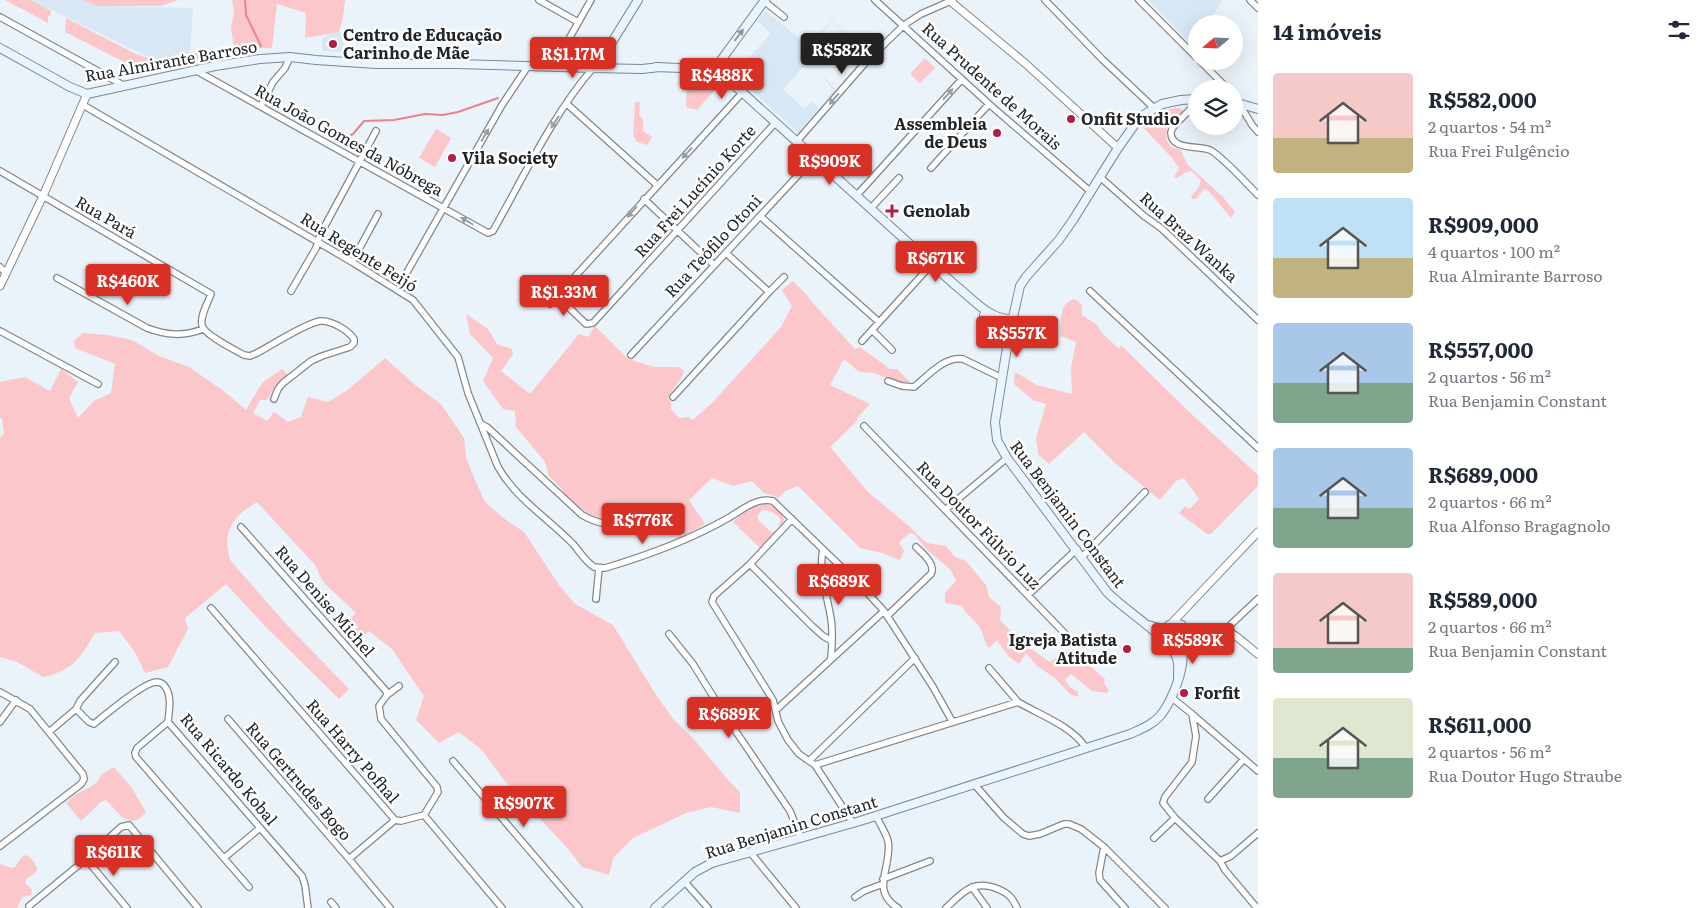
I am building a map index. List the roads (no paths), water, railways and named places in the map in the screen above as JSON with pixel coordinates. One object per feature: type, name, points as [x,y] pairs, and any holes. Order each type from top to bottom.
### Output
[{"type":"main road","points":[[595,66],[604,55],[638,0]]},
{"type":"main road","points":[[765,1],[714,70],[722,74],[743,92],[955,285],[991,315],[998,319],[1012,319]]},
{"type":"main road","name":"Rua Almirante Barroso","points":[[0,48],[70,87],[87,94],[195,70],[260,59],[290,57],[376,64],[407,63],[553,67],[567,64],[595,66],[642,65],[714,70]]},
{"type":"main road","name":"Rua Benjamin Constant","points":[[1178,678],[1177,658],[1171,649],[1146,625],[1116,602],[1007,458],[999,444],[995,428],[1012,319],[1018,293],[1023,282],[1059,240],[1138,120],[1154,108],[1170,102],[1188,100]]},
{"type":"main road","points":[[1243,105],[1258,109]]},
{"type":"main road","points":[[955,285],[966,299],[1009,335]]},
{"type":"main road","name":"Rua Benjamin Constant","points":[[655,908],[684,881],[704,866],[876,816],[1130,734],[1145,727],[1159,716],[1171,697],[1182,666],[1182,648],[1187,639],[1184,628],[1176,624],[1168,628],[1146,625]]},
{"type":"main road","points":[[1163,641],[1168,628],[1178,638],[1182,648],[1171,649]]},
{"type":"street","points":[[540,0],[578,22]]},
{"type":"street","points":[[553,67],[591,0]]},
{"type":"street","name":"Rua Prudente de Morais","points":[[875,0],[989,104],[1091,192]]},
{"type":"street","points":[[797,141],[866,62],[904,25],[921,14],[951,0],[1026,64],[1118,148]]},
{"type":"street","points":[[1139,0],[1188,49]]},
{"type":"street","points":[[1250,0],[1258,8]]},
{"type":"street","points":[[765,1],[784,17]]},
{"type":"street","points":[[1047,1],[1102,59],[1154,108]]},
{"type":"street","points":[[0,17],[123,85]]},
{"type":"street","points":[[261,106],[273,82],[285,68],[290,57]]},
{"type":"street","points":[[406,274],[502,105],[528,66]]},
{"type":"street","points":[[595,66],[567,104],[657,185]]},
{"type":"street","name":"Rua João Gomes da Nóbrega","points":[[195,70],[488,233],[493,231],[567,104]]},
{"type":"street","points":[[1209,70],[1219,80]]},
{"type":"street","points":[[856,195],[962,79]]},
{"type":"street","points":[[550,304],[743,92]]},
{"type":"street","points":[[0,286],[43,196],[87,94]]},
{"type":"street","points":[[931,168],[989,104]]},
{"type":"street","name":"Rua Regente Feijó","points":[[83,105],[414,300],[458,357],[468,393],[498,467],[504,477],[529,505],[574,545],[589,563],[599,568]]},
{"type":"street","points":[[1188,112],[1173,126],[1171,136],[1180,145],[1211,150],[1258,195]]},
{"type":"street","points":[[1243,112],[1258,132]]},
{"type":"street","name":"Rua Frei Lucínio Korte","points":[[558,296],[586,324],[593,323],[776,122]]},
{"type":"street","points":[[291,291],[376,131]]},
{"type":"street","name":"Rua Teófilo Otoni","points":[[631,355],[815,157]]},
{"type":"street","name":"Rua Pará","points":[[0,171],[211,294],[201,323],[203,329]]},
{"type":"street","name":"Rua Braz Wanka","points":[[1100,177],[1161,228],[1258,320]]},
{"type":"street","points":[[871,208],[899,178]]},
{"type":"street","points":[[644,199],[714,265]]},
{"type":"street","points":[[352,262],[378,214]]},
{"type":"street","points":[[760,216],[879,322]]},
{"type":"street","points":[[726,253],[769,292]]},
{"type":"street","points":[[862,341],[932,264]]},
{"type":"street","points":[[0,267],[6,273]]},
{"type":"street","points":[[57,278],[141,325],[161,333],[185,334],[203,329],[208,334],[244,355],[250,356],[320,322],[328,322],[351,334],[354,344],[350,348],[312,361],[283,383],[274,398]]},
{"type":"street","points":[[673,397],[784,278]]},
{"type":"street","points":[[1090,291],[1258,448]]},
{"type":"street","points":[[872,330],[892,350]]},
{"type":"street","points":[[0,331],[98,384]]},
{"type":"street","points":[[888,381],[902,386],[914,387],[943,364],[957,358],[963,359],[1002,378]]},
{"type":"street","points":[[481,424],[487,427],[582,515],[600,524],[611,524],[630,518]]},
{"type":"street","name":"Rua Doutor Fúlvio Luz","points":[[864,426],[1074,643]]},
{"type":"street","points":[[945,510],[1007,458]]},
{"type":"street","points":[[1082,557],[1145,492]]},
{"type":"street","points":[[596,599],[599,568],[633,559],[676,544],[762,500],[772,501],[885,613],[915,658],[952,721]]},
{"type":"street","points":[[792,519],[750,564],[712,599],[712,602],[766,689],[776,710],[778,721],[788,740],[799,754],[815,765],[853,823]]},
{"type":"street","name":"Rua Denise Michel","points":[[241,527],[383,688],[387,695]]},
{"type":"street","points":[[1168,628],[1258,532]]},
{"type":"street","points":[[776,710],[831,658],[931,574],[933,570],[932,565],[916,547]]},
{"type":"street","points":[[1028,596],[1077,549]]},
{"type":"street","points":[[823,550],[821,557],[832,622],[831,658]]},
{"type":"street","points":[[750,564],[822,636],[832,641]]},
{"type":"street","points":[[1225,630],[1258,599]]},
{"type":"street","name":"Rua Harry Pofhal","points":[[211,608],[395,820],[401,821],[424,815]]},
{"type":"street","points":[[1184,610],[1182,619],[1184,628],[1202,631],[1213,628],[1225,630],[1232,633],[1258,654]]},
{"type":"street","points":[[1182,648],[1202,631]]},
{"type":"street","points":[[669,634],[693,664],[790,811],[801,838]]},
{"type":"street","points":[[809,761],[915,658]]},
{"type":"street","points":[[49,732],[76,709],[80,701],[115,662]]},
{"type":"street","points":[[989,668],[1018,702],[1071,732],[1081,740],[1086,748]]},
{"type":"street","name":"Rua Ricardo Kobal","points":[[76,709],[89,722],[94,724],[147,685],[158,682],[167,688],[169,694],[168,722],[302,876],[308,908]]},
{"type":"street","points":[[399,686],[387,695],[379,706],[381,719],[437,787],[438,792],[424,815],[502,908]]},
{"type":"street","points":[[0,692],[30,709],[83,774],[84,779],[81,784],[0,846]]},
{"type":"street","points":[[1171,697],[1258,772]]},
{"type":"street","points":[[0,722],[16,700]]},
{"type":"street","points":[[815,765],[1018,702]]},
{"type":"street","points":[[1192,714],[1196,736],[1192,762],[1165,797],[1163,803],[1175,818],[1220,861],[1225,870],[1257,908]]},
{"type":"street","name":"Rua Gertrudes Bogo","points":[[228,719],[349,860],[395,820]]},
{"type":"street","points":[[168,722],[137,748],[135,752],[136,757],[248,887]]},
{"type":"street","points":[[1208,799],[1244,760]]},
{"type":"street","points":[[453,761],[579,908]]},
{"type":"street","points":[[974,784],[1008,822],[1023,834],[1029,836],[1040,834],[1069,824],[1081,829],[1104,847],[1165,908]]},
{"type":"street","points":[[876,816],[888,842],[883,881],[888,905],[898,908]]},
{"type":"street","points":[[1154,838],[1175,818]]},
{"type":"street","points":[[29,906],[121,827],[129,825],[198,908]]},
{"type":"street","points":[[224,858],[260,828]]},
{"type":"street","points":[[1220,861],[1232,856],[1258,833]]},
{"type":"street","points":[[1104,847],[1099,873],[1100,880],[1125,908]]},
{"type":"street","points":[[750,852],[796,908]]},
{"type":"street","points":[[86,859],[127,908]]},
{"type":"street","points":[[349,860],[390,908]]},
{"type":"street","points":[[854,896],[930,861]]},
{"type":"street","points":[[684,881],[708,908]]},
{"type":"street","points":[[946,908],[956,897],[972,886],[982,884],[1001,890],[1013,899],[1017,908]]},
{"type":"street","points":[[972,886],[987,908]]},
{"type":"street","points":[[331,902],[336,908]]},
{"type":"waterway","points":[[245,0],[246,15],[261,46]]},
{"type":"waterway","points":[[343,139],[353,134],[364,121],[394,120],[425,114],[443,115],[458,112],[498,98]]},
{"type":"place","name":"Centro de Educação Carinho de Mãe","points":[[333,44]]},
{"type":"place","name":"Onfit Studio","points":[[1071,119]]},
{"type":"place","name":"Assembleia de Deus","points":[[997,133]]},
{"type":"place","name":"Vila Society","points":[[452,158]]},
{"type":"place","name":"Genolab","points":[[892,211]]},
{"type":"place","name":"Igreja Batista Atitude","points":[[1127,649]]},
{"type":"place","name":"Forfit","points":[[1184,693]]}]
